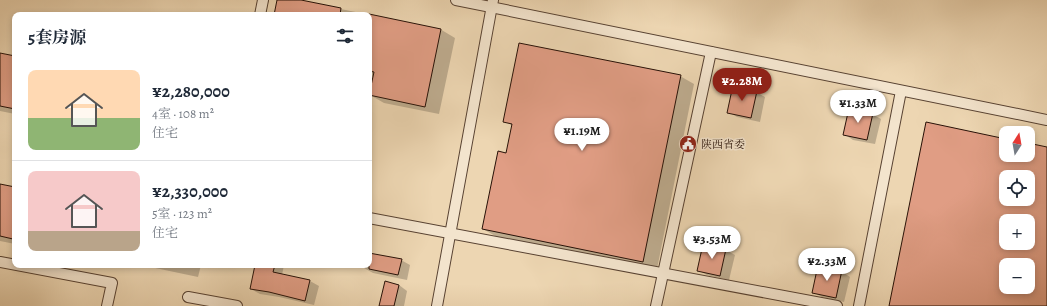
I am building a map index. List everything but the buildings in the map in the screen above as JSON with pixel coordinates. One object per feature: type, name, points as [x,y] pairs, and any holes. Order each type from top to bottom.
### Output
[{"type":"lane","points":[[261,12],[263,0]]},
{"type":"lane","points":[[456,0],[492,3],[711,52],[1047,120]]},
{"type":"lane","points":[[437,306],[492,3]]},
{"type":"lane","points":[[656,306],[711,52]]},
{"type":"lane","points":[[859,306],[902,91]]},
{"type":"lane","points":[[372,219],[663,272],[837,306]]},
{"type":"lane","points":[[0,262],[12,264]]},
{"type":"lane","points":[[32,268],[112,283],[107,306]]},
{"type":"lane","points":[[188,297],[236,306]]},
{"type":"place","name":"陕西省委","points":[[688,144]]}]
